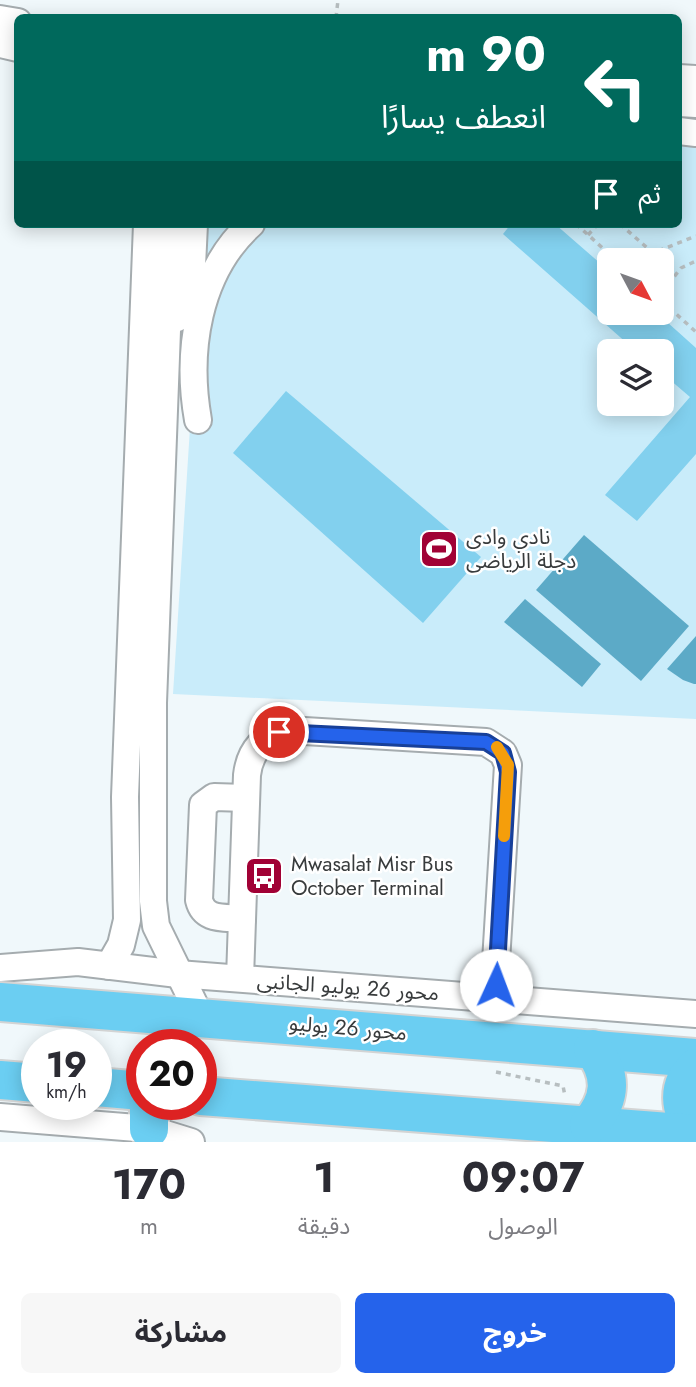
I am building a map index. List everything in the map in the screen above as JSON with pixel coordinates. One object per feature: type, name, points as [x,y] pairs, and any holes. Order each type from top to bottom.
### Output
[{"type":"highway","name":"محور 26 يوليو","points":[[0,1002],[696,1058]]},
{"type":"highway","points":[[589,1125],[600,1112],[607,1096],[606,1071],[593,1049]]},
{"type":"highway","points":[[696,1068],[682,1087],[682,1109],[696,1128]]},
{"type":"highway","points":[[0,1080],[21,1082]]},
{"type":"highway","points":[[217,1097],[696,1134]]},
{"type":"street","points":[[198,421],[192,370],[196,327],[228,249],[247,228]]},
{"type":"street","points":[[170,233],[228,249]]},
{"type":"street","points":[[170,233],[169,331],[153,703],[156,926],[200,1016]]},
{"type":"street","points":[[109,966],[121,945],[127,920],[125,797],[170,233]]},
{"type":"street","points":[[240,978],[246,798],[251,757],[262,741],[279,732],[486,742],[498,748],[508,765],[495,978],[500,999]]},
{"type":"street","points":[[125,797],[154,802]]},
{"type":"street","points":[[242,919],[211,916],[202,910],[199,900],[203,805],[214,797],[246,798]]},
{"type":"street","name":"محور 26 يوليو الجانبى","points":[[0,968],[47,962],[109,966],[178,974],[696,1014]]},
{"type":"street","points":[[0,1117],[126,1116]]},
{"type":"street","points":[[155,1120],[191,1142]]},
{"type":"path","points":[[580,228],[602,248]]},
{"type":"path","points":[[588,235],[594,228]]},
{"type":"path","points":[[625,228],[653,253],[696,236]]},
{"type":"path","points":[[674,277],[681,268],[696,261]]},
{"type":"path","points":[[674,312],[696,332]]},
{"type":"shaded area","name":"نادي وادى دجلة الرياضى","points":[[682,145],[696,146],[696,719],[173,694],[203,228],[682,228]]},
{"type":"water","points":[[584,535],[689,626],[641,681],[536,590]]},
{"type":"water","points":[[525,599],[601,664],[582,687],[504,622]]},
{"type":"water","points":[[696,636],[696,684],[694,684],[667,669]]},
{"type":"building","points":[[508,228],[560,228],[597,261],[597,317],[503,234]]},
{"type":"building","points":[[607,326],[671,326],[696,348],[696,454],[637,521],[605,495],[690,397],[674,383],[674,339],[622,339]]},
{"type":"building","points":[[286,391],[481,557],[423,623],[233,453]]},
{"type":"slow traffic","points":[[497,747],[508,765],[504,836]]},
{"type":"place","name":"نادي وادى دجلة الرياضى","points":[[439,549]]},
{"type":"place","name":"Mwasalat Misr Bus October Terminal","points":[[264,876]]},
{"type":"route","points":[[279,732],[288,730],[486,742],[503,753],[508,772],[496,985]]}]
